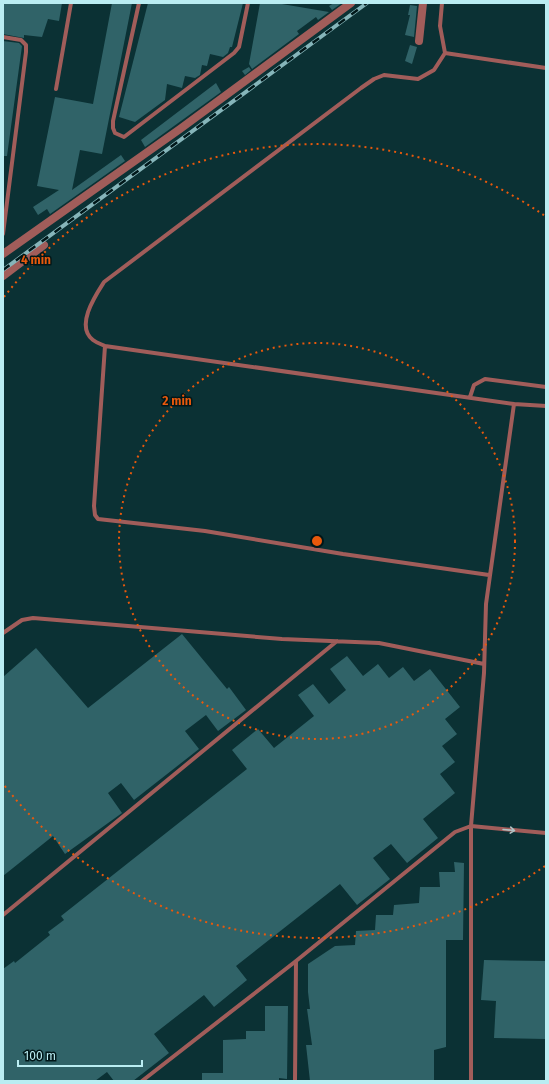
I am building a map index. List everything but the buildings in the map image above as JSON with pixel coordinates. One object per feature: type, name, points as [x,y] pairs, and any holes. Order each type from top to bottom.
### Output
[{"type":"street","points":[[3,254],[180,129],[351,3]]},
{"type":"street","points":[[419,41],[423,3]]},
{"type":"street","points":[[3,276],[44,245]]},
{"type":"lane","points":[[56,89],[71,3]]},
{"type":"lane","points":[[139,3],[112,128],[115,133],[124,137],[234,53],[238,47],[248,3]]},
{"type":"lane","points":[[442,3],[440,26],[445,53],[434,70],[418,79],[384,75],[374,79],[104,282],[92,300],[86,321],[89,334],[93,340],[105,346],[514,404],[546,406]]},
{"type":"lane","points":[[3,37],[21,40],[26,45],[26,52],[3,234]]},
{"type":"lane","points":[[445,53],[546,68]]},
{"type":"lane","points":[[105,346],[94,506],[95,515],[98,519],[206,531],[342,554],[489,575]]},
{"type":"lane","points":[[470,397],[474,384],[485,380],[546,387]]},
{"type":"lane","points":[[471,1081],[471,826],[484,664],[486,604],[514,404]]},
{"type":"lane","points":[[3,633],[22,620],[33,618],[282,640],[379,643],[484,664]]},
{"type":"lane","points":[[3,915],[337,641]]},
{"type":"lane","points":[[142,1081],[296,961],[455,832],[471,826],[546,833]]},
{"type":"lane","points":[[295,1081],[296,961]]},
{"type":"railway","points":[[3,270],[367,3]]}]
